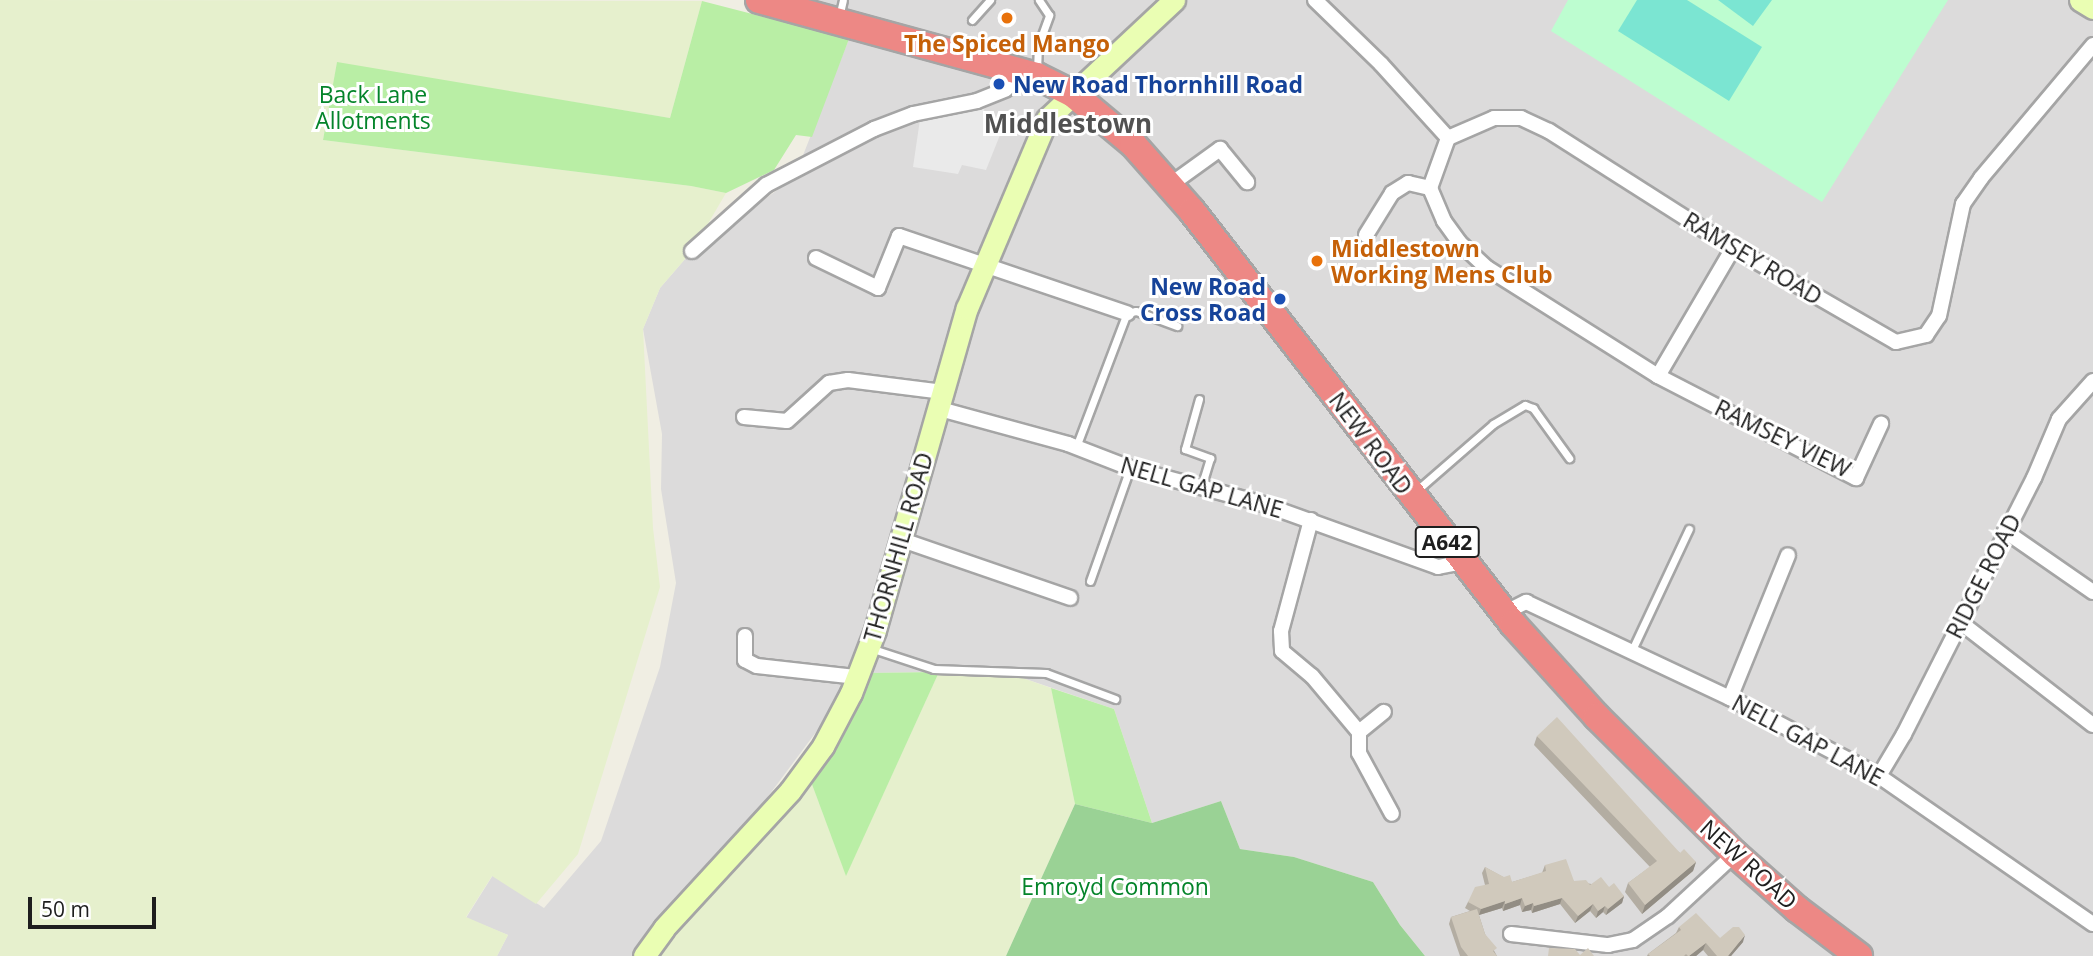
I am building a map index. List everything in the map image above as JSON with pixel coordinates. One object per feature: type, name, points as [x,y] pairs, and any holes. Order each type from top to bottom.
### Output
[{"type":"highway","name":"NEW ROAD","points":[[759,0],[840,10],[1029,73],[1073,94],[1133,144],[1170,185],[1504,613],[1597,717],[1735,854],[1797,909],[1859,956]]},
{"type":"street","name":"THORNHILL ROAD","points":[[644,956],[664,928],[790,791],[823,746],[869,648],[967,308],[1047,119],[1174,0]]},
{"type":"street","points":[[1315,0],[1381,64],[1448,138],[1430,188],[1444,221],[1458,242],[1487,268],[1658,376],[1733,248]]},
{"type":"street","points":[[2080,0],[2093,8]]},
{"type":"street","name":"RAMSEY ROAD","points":[[1448,138],[1494,118],[1521,118],[1549,131],[1733,248],[1896,342],[1926,335],[1939,316],[1963,204],[1981,178],[2093,45]]},
{"type":"street","points":[[692,251],[766,185],[874,129],[913,114],[976,101],[1006,89],[1029,73]]},
{"type":"street","points":[[1170,185],[1220,149],[1247,182]]},
{"type":"street","points":[[1366,235],[1392,193],[1408,183],[1430,188]]},
{"type":"street","points":[[816,257],[878,288],[899,236],[1127,313]]},
{"type":"street","name":"RAMSEY VIEW","points":[[1658,376],[1856,478],[1881,424]]},
{"type":"street","name":"NELL GAP LANE","points":[[744,417],[787,421],[830,383],[848,380],[942,400],[1130,468],[1311,520],[1438,567],[1463,562]]},
{"type":"street","name":"RIDGE ROAD","points":[[1879,776],[1904,734],[2034,478],[2059,419],[2093,381]]},
{"type":"street","points":[[1311,520],[1281,631],[1282,651],[1312,676],[1359,732],[1359,753],[1392,814]]},
{"type":"street","points":[[2005,531],[2093,592]]},
{"type":"street","points":[[899,539],[1070,598]]},
{"type":"street","points":[[1730,698],[1788,555]]},
{"type":"street","name":"NELL GAP LANE","points":[[1504,613],[1526,602],[1730,698],[1879,776],[2093,924]]},
{"type":"street","points":[[1960,622],[2093,725]]},
{"type":"street","points":[[745,636],[745,660],[757,666],[857,677]]},
{"type":"street","points":[[1359,732],[1384,712]]},
{"type":"street","points":[[1511,933],[1608,944],[1633,940],[1668,916],[1735,854]]},
{"type":"lane","points":[[972,20],[990,0]]},
{"type":"lane","points":[[1029,73],[1049,15],[1039,0]]},
{"type":"lane","points":[[1076,447],[1127,313],[1136,311],[1177,326]]},
{"type":"lane","points":[[1199,399],[1185,449],[1210,458],[1200,487]]},
{"type":"lane","points":[[1412,495],[1493,424],[1525,405],[1533,408],[1569,458]]},
{"type":"lane","points":[[1090,581],[1130,468]]},
{"type":"lane","points":[[1630,653],[1689,529]]},
{"type":"lane","points":[[869,648],[934,669],[1046,673],[1115,699]]},
{"type":"shaded area","points":[[805,0],[2093,0],[2093,956],[1425,956],[1400,925],[1373,882],[1294,857],[1240,849],[1221,801],[1152,823],[1114,709],[1002,671],[866,673],[857,677],[746,826],[648,932],[661,956],[497,956],[508,935],[466,918],[493,875],[544,908],[601,841],[660,667],[676,583],[661,489],[662,434],[643,329],[660,288],[692,251],[794,178],[849,39],[868,16]]},
{"type":"shaded area","points":[[1637,0],[1687,0],[1762,47],[1729,101],[1618,31]]},
{"type":"shaded area","points":[[1718,0],[1772,0],[1753,26]]},
{"type":"shaded area","points":[[985,94],[983,135],[1000,135],[986,170],[962,165],[958,174],[913,167],[922,106]]},
{"type":"green space","points":[[0,0],[702,1],[670,118],[337,63],[323,140],[691,186],[726,193],[692,251],[660,288],[643,329],[653,528],[660,587],[578,854],[536,904],[492,876],[466,917],[508,935],[497,956],[0,956]]},
{"type":"green space","points":[[1568,0],[1948,0],[1822,202],[1551,31]]},
{"type":"green space","name":"Back Lane Allotments","points":[[702,1],[849,39],[812,137],[796,135],[774,170],[726,193],[691,186],[323,140],[337,62],[670,118]]},
{"type":"green space","points":[[1002,671],[1051,688],[1075,804],[1006,956],[662,956],[657,953],[810,779],[846,875],[939,672]]},
{"type":"green space","points":[[939,672],[846,876],[810,779],[866,673]]},
{"type":"green space","points":[[1051,688],[1114,709],[1152,823],[1075,804]]},
{"type":"green space","name":"Emroyd Common","points":[[1221,801],[1240,849],[1294,857],[1373,882],[1400,925],[1425,956],[1006,956],[1075,804],[1152,823]]},
{"type":"building","points":[[1557,717],[1680,853],[1684,849],[1696,862],[1645,905],[1628,883],[1657,861],[1537,736]]},
{"type":"building","points":[[1566,859],[1574,881],[1586,880],[1590,885],[1601,877],[1609,887],[1614,883],[1624,896],[1608,909],[1605,906],[1598,911],[1593,904],[1578,916],[1562,898],[1525,906],[1522,898],[1481,909],[1468,902],[1475,887],[1489,884],[1485,867],[1504,877],[1510,875],[1512,882],[1546,871],[1545,865]]},
{"type":"building","points":[[1477,909],[1485,934],[1497,948],[1493,951],[1497,956],[1468,956],[1461,947],[1451,917]]},
{"type":"building","points":[[1696,913],[1720,938],[1733,927],[1739,927],[1745,935],[1728,956],[1717,956],[1706,943],[1689,956],[1648,954],[1681,930],[1679,927]]},
{"type":"building","points":[[1549,948],[1575,949],[1580,955],[1588,948],[1594,956],[1548,956]]},
{"type":"place","name":"The Spiced Mango","points":[[1007,18]]},
{"type":"place","name":"New Road Thornhill Road","points":[[999,84]]},
{"type":"place","name":"Middlestown Working Mens Club","points":[[1317,261]]},
{"type":"place","name":"New Road Cross Road","points":[[1280,299]]},
{"type":"district","name":"Middlestown","points":[[1068,124]]}]
